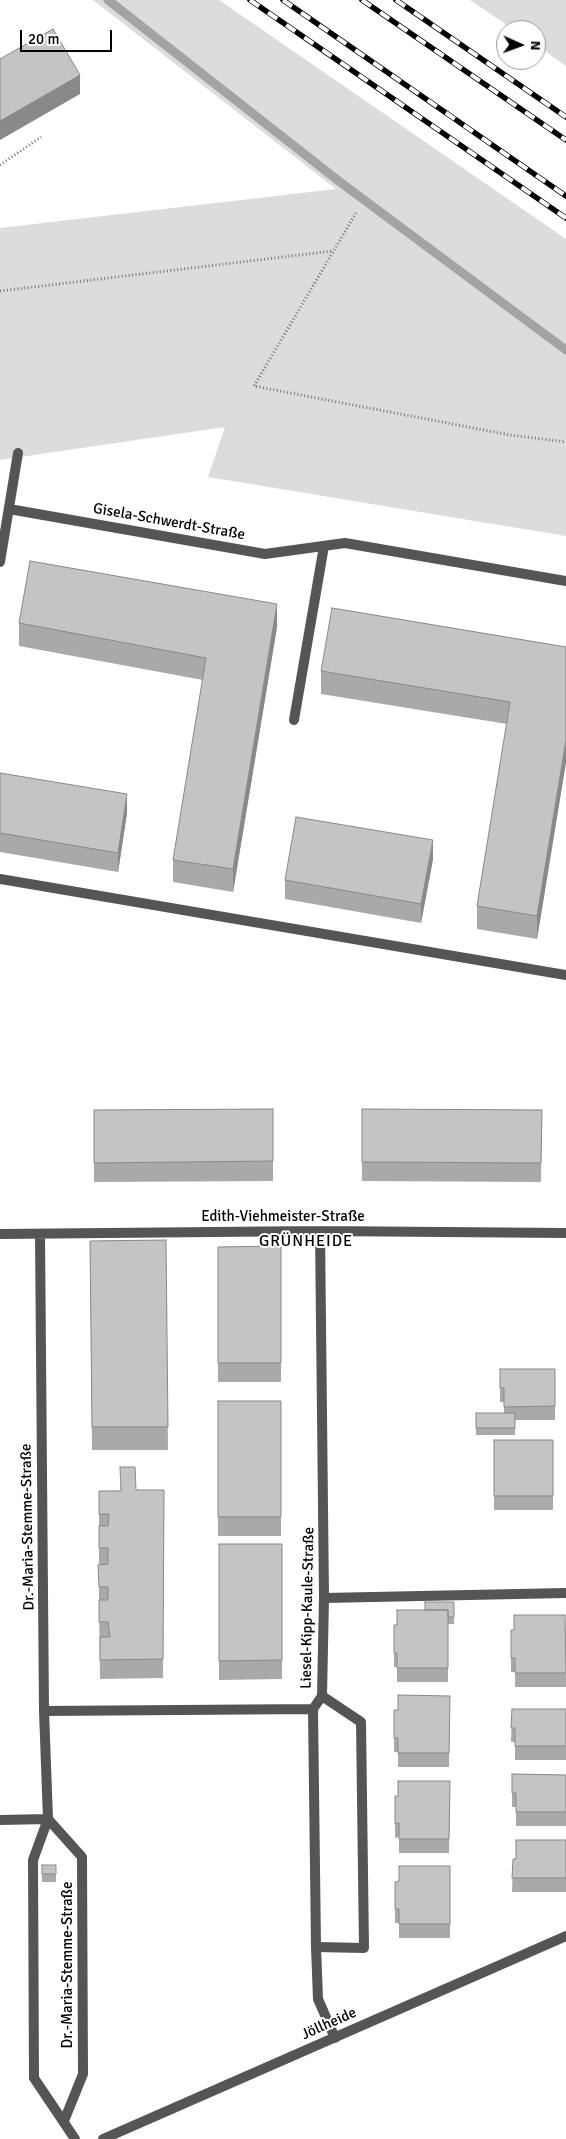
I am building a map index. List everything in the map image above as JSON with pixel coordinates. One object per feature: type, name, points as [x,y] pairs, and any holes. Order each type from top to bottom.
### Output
[{"type":"street","points":[[0,562],[18,453]]},
{"type":"street","name":"Gisela-Schwerdt-Straße","points":[[9,509],[265,554],[345,543],[566,581]]},
{"type":"street","points":[[294,720],[324,546]]},
{"type":"street","points":[[0,879],[566,975]]},
{"type":"street","name":"Edith-Viehmeister-Straße","points":[[0,1234],[320,1231],[566,1233]]},
{"type":"street","name":"Liesel-Kipp-Kaule-Straße","points":[[320,1231],[324,1598],[322,1696],[313,1708],[316,1947],[318,1999],[335,2038]]},
{"type":"street","name":"Dr.-Maria-Stemme-Straße","points":[[40,1234],[44,1711],[48,1819],[33,1860],[34,2078],[76,2139]]},
{"type":"street","points":[[324,1598],[566,1593]]},
{"type":"street","points":[[316,1947],[364,1948],[361,1722],[322,1696]]},
{"type":"street","points":[[44,1711],[313,1708]]},
{"type":"street","points":[[0,1820],[48,1819]]},
{"type":"street","name":"Dr.-Maria-Stemme-Straße","points":[[48,1819],[82,1857],[83,2074],[64,2121]]},
{"type":"street","name":"Jöllheide","points":[[103,2139],[566,1936]]},
{"type":"path","points":[[0,165],[40,137]]},
{"type":"path","points":[[356,213],[254,386],[510,435],[566,442]]},
{"type":"path","points":[[0,291],[334,251]]},
{"type":"shaded area","points":[[93,0],[219,0],[566,239],[566,536],[208,477],[225,427],[0,460],[0,228],[336,189]]},
{"type":"shaded area","points":[[470,0],[566,0],[566,66],[546,52],[546,20],[499,20]]},
{"type":"building","points":[[53,29],[80,75],[0,121],[0,59]]},
{"type":"building","points":[[30,561],[277,604],[233,869],[173,860],[206,658],[19,623]]},
{"type":"building","points":[[332,608],[566,647],[566,740],[537,916],[477,906],[510,702],[321,671]]},
{"type":"building","points":[[0,773],[127,794],[118,853],[0,833]]},
{"type":"building","points":[[296,817],[433,840],[421,904],[285,880]]},
{"type":"building","points":[[273,1109],[273,1161],[94,1163],[94,1110]]},
{"type":"building","points":[[362,1109],[542,1110],[541,1163],[362,1162]]},
{"type":"building","points":[[166,1240],[168,1427],[92,1427],[90,1241]]},
{"type":"building","points":[[281,1246],[281,1363],[218,1363],[218,1247]]},
{"type":"building","points":[[500,1369],[555,1369],[555,1406],[504,1407],[504,1388],[500,1388]]},
{"type":"building","points":[[218,1401],[281,1401],[281,1517],[218,1517]]},
{"type":"building","points":[[476,1413],[515,1413],[515,1428],[476,1428]]},
{"type":"building","points":[[494,1440],[553,1440],[553,1496],[494,1496]]},
{"type":"building","points":[[120,1467],[135,1467],[136,1490],[164,1490],[163,1659],[100,1660],[100,1637],[110,1637],[108,1622],[99,1622],[99,1600],[108,1600],[108,1587],[99,1587],[98,1565],[108,1564],[108,1548],[99,1548],[99,1526],[108,1526],[109,1514],[99,1514],[99,1491],[121,1491]]},
{"type":"building","points":[[219,1544],[282,1544],[282,1660],[219,1661]]},
{"type":"building","points":[[425,1602],[454,1602],[454,1617],[448,1617],[448,1610],[425,1610]]},
{"type":"building","points":[[397,1610],[448,1610],[448,1668],[397,1668],[397,1653],[394,1653],[394,1625],[397,1625]]},
{"type":"building","points":[[514,1615],[565,1615],[566,1673],[515,1673],[515,1658],[511,1658],[511,1630],[514,1630]]},
{"type":"building","points":[[398,1695],[450,1696],[449,1753],[398,1753],[398,1738],[394,1738],[394,1710],[398,1710]]},
{"type":"building","points":[[512,1709],[566,1709],[566,1746],[515,1746],[515,1728],[511,1728]]},
{"type":"building","points":[[512,1774],[566,1775],[566,1812],[516,1812],[516,1793],[512,1793]]},
{"type":"building","points":[[398,1781],[450,1781],[449,1839],[399,1839],[399,1823],[395,1824],[395,1796],[398,1796]]},
{"type":"building","points":[[516,1840],[566,1840],[566,1878],[512,1878],[513,1859],[516,1859]]},
{"type":"building","points":[[42,1865],[56,1865],[56,1874],[42,1874]]},
{"type":"building","points":[[399,1866],[450,1866],[450,1924],[399,1924],[399,1909],[395,1909],[395,1882],[399,1881]]},
{"type":"waterway","points":[[108,0],[340,182],[566,350]]},
{"type":"railway","points":[[250,0],[566,218]]},
{"type":"railway","points":[[283,0],[566,196]]},
{"type":"railway","points":[[362,0],[566,140]]},
{"type":"railway","points":[[396,0],[566,117]]},
{"type":"district","name":"GRÜNHEIDE","points":[[306,1242]]}]
